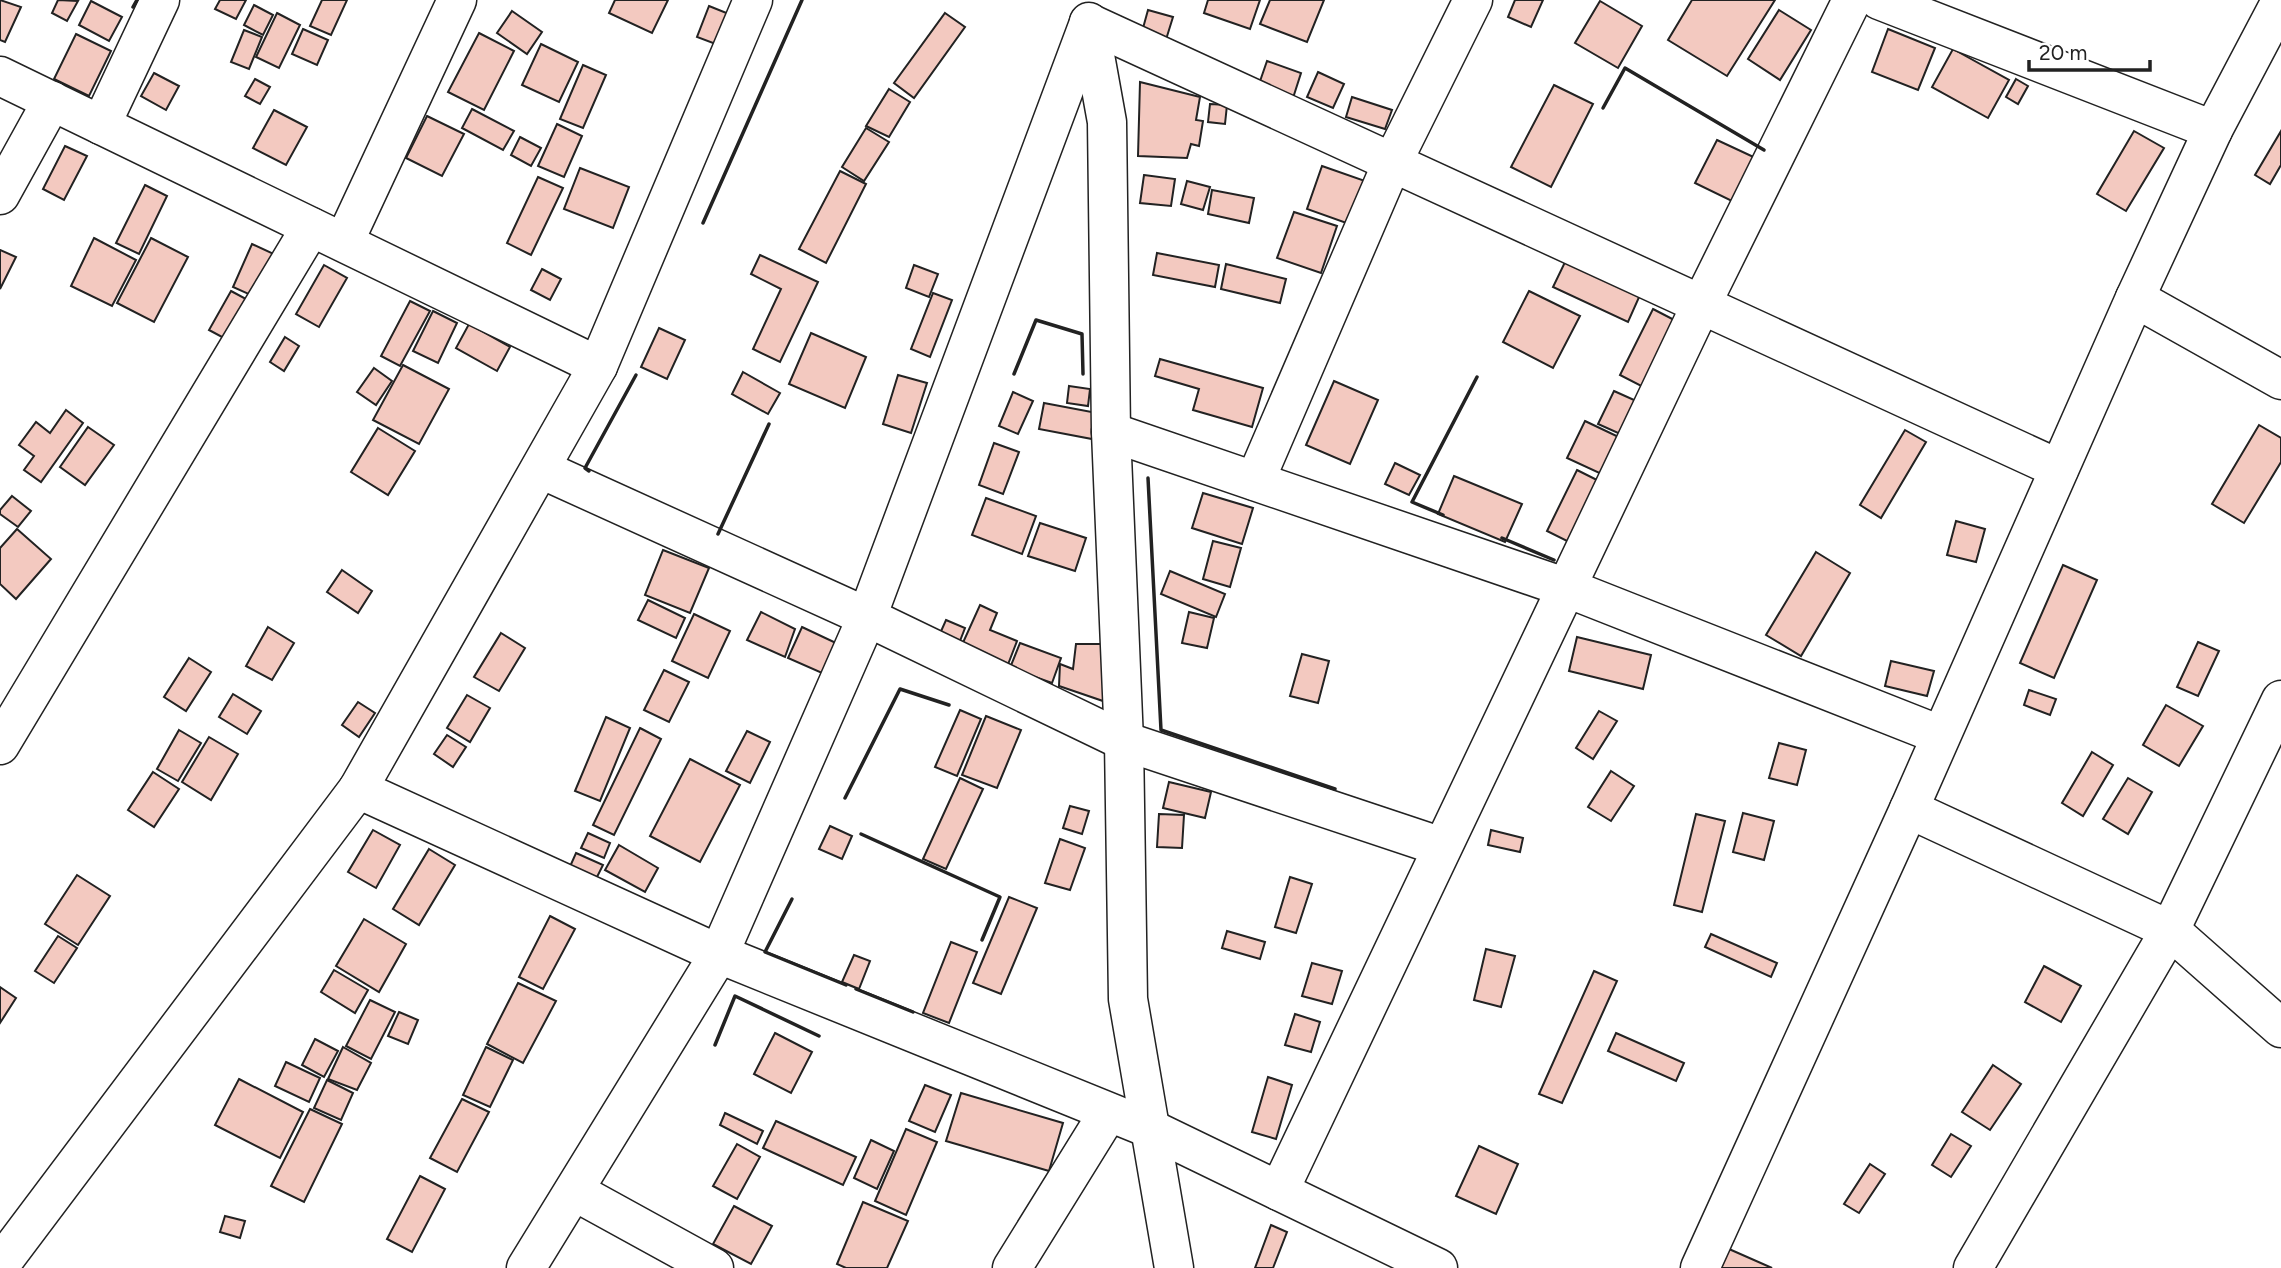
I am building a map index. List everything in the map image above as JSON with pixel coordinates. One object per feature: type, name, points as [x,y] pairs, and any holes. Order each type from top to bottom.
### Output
[{"type":"street","points":[[101,125],[160,0]]},
{"type":"street","points":[[0,745],[328,235],[457,0]]},
{"type":"street","points":[[0,1265],[358,789],[598,366],[753,0]]},
{"type":"street","points":[[1255,481],[1392,163],[1473,0]]},
{"type":"street","points":[[1279,1191],[1701,304],[1852,0]]},
{"type":"street","points":[[1879,0],[2213,130]]},
{"type":"street","points":[[1700,1268],[1909,808],[2135,298],[2213,130],[2281,1]]},
{"type":"street","points":[[1093,12],[1392,163],[2059,470]]},
{"type":"street","points":[[1093,12],[1107,122],[1111,432],[1124,741],[1128,999],[1174,1268]]},
{"type":"street","points":[[526,1268],[719,954],[867,617],[1093,12]]},
{"type":"street","points":[[0,76],[598,366]]},
{"type":"street","points":[[0,195],[52,101]]},
{"type":"street","points":[[2135,298],[2281,380]]},
{"type":"street","points":[[1111,432],[1567,588],[1940,735]]},
{"type":"street","points":[[541,469],[867,617],[1124,741],[1442,847]]},
{"type":"street","points":[[1973,1268],[2170,930],[2281,700]]},
{"type":"street","points":[[358,789],[719,954],[1151,1129],[1438,1268]]},
{"type":"street","points":[[1909,808],[2170,930],[2281,1028]]},
{"type":"street","points":[[1012,1268],[1108,1113]]},
{"type":"street","points":[[574,1191],[714,1268]]},
{"type":"building","points":[[0,0],[21,7],[5,42],[0,40]]},
{"type":"building","points":[[58,0],[78,1],[67,21],[52,13]]},
{"type":"building","points":[[220,0],[246,0],[236,19],[215,9]]},
{"type":"building","points":[[322,0],[347,0],[331,35],[310,26]]},
{"type":"building","points":[[615,0],[668,0],[652,33],[609,13]]},
{"type":"building","points":[[1208,0],[1260,0],[1250,29],[1204,13]]},
{"type":"building","points":[[1270,0],[1324,0],[1307,42],[1260,24]]},
{"type":"building","points":[[1515,0],[1543,0],[1531,27],[1508,17]]},
{"type":"building","points":[[1692,0],[1775,0],[1727,76],[1668,40]]},
{"type":"building","points":[[91,1],[122,17],[109,41],[79,25]]},
{"type":"building","points":[[1600,1],[1642,26],[1618,68],[1575,43]]},
{"type":"building","points":[[254,5],[273,15],[263,35],[244,25]]},
{"type":"building","points":[[709,6],[734,16],[721,46],[697,37]]},
{"type":"building","points":[[1148,10],[1173,17],[1164,46],[1140,39]]},
{"type":"building","points":[[1779,10],[1811,30],[1780,80],[1748,59]]},
{"type":"building","points":[[512,11],[542,32],[527,54],[497,33]]},
{"type":"building","points":[[277,13],[300,25],[279,68],[256,57]]},
{"type":"building","points":[[945,13],[965,27],[914,98],[894,83]]},
{"type":"building","points":[[303,29],[328,40],[317,65],[292,54]]},
{"type":"building","points":[[1888,29],[1935,48],[1918,90],[1872,72]]},
{"type":"building","points":[[244,30],[262,37],[249,69],[231,62]]},
{"type":"building","points":[[479,33],[514,51],[484,110],[448,92]]},
{"type":"building","points":[[76,34],[111,51],[89,96],[54,79]]},
{"type":"building","points":[[541,44],[578,62],[559,102],[522,85]]},
{"type":"building","points":[[1953,49],[2009,80],[1988,118],[1932,87]]},
{"type":"building","points":[[1267,61],[1301,73],[1293,98],[1258,87]]},
{"type":"building","points":[[583,65],[606,75],[583,128],[560,119]]},
{"type":"building","points":[[1318,72],[1344,84],[1333,108],[1307,97]]},
{"type":"building","points":[[154,73],[179,86],[166,110],[141,96]]},
{"type":"building","points":[[255,79],[270,87],[260,104],[245,96]]},
{"type":"building","points":[[2016,79],[2028,86],[2018,104],[2006,97]]},
{"type":"building","points":[[1140,82],[1200,97],[1196,120],[1203,121],[1199,146],[1191,144],[1187,158],[1138,156]]},
{"type":"building","points":[[1554,85],[1593,104],[1551,187],[1511,167]]},
{"type":"building","points":[[889,89],[910,102],[889,137],[866,126]]},
{"type":"building","points":[[1352,97],[1392,110],[1385,129],[1346,117]]},
{"type":"building","points":[[1210,104],[1227,105],[1225,124],[1208,122]]},
{"type":"building","points":[[472,109],[514,131],[503,150],[462,128]]},
{"type":"building","points":[[274,110],[307,127],[286,165],[253,148]]},
{"type":"building","points":[[427,116],[464,134],[442,176],[406,158]]},
{"type":"building","points":[[557,124],[582,136],[564,177],[538,166]]},
{"type":"building","points":[[866,128],[889,142],[864,181],[842,167]]},
{"type":"building","points":[[2134,131],[2164,148],[2126,211],[2097,194]]},
{"type":"building","points":[[2281,131],[2281,165],[2270,184],[2255,175]]},
{"type":"building","points":[[520,137],[541,148],[531,166],[511,155]]},
{"type":"building","points":[[1717,140],[1760,160],[1738,204],[1695,183]]},
{"type":"building","points":[[65,146],[87,156],[64,200],[43,189]]},
{"type":"building","points":[[1322,166],[1368,182],[1352,225],[1307,209]]},
{"type":"building","points":[[580,168],[629,187],[613,228],[564,209]]},
{"type":"building","points":[[840,171],[866,184],[826,263],[799,249]]},
{"type":"building","points":[[1144,175],[1175,179],[1171,206],[1140,203]]},
{"type":"building","points":[[538,177],[563,188],[531,255],[507,243]]},
{"type":"building","points":[[1187,181],[1210,187],[1203,210],[1181,204]]},
{"type":"building","points":[[145,185],[167,196],[139,254],[116,243]]},
{"type":"building","points":[[1212,190],[1254,198],[1249,223],[1208,214]]},
{"type":"building","points":[[1294,212],[1337,226],[1321,273],[1277,258]]},
{"type":"building","points":[[94,238],[136,260],[112,306],[71,286]]},
{"type":"building","points":[[151,238],[188,257],[154,322],[117,303]]},
{"type":"building","points":[[252,244],[278,256],[260,299],[233,287]]},
{"type":"building","points":[[0,250],[16,257],[0,289]]},
{"type":"building","points":[[1157,253],[1219,265],[1215,287],[1153,275]]},
{"type":"building","points":[[760,255],[818,282],[780,362],[753,349],[781,289],[751,274]]},
{"type":"building","points":[[1566,260],[1640,295],[1628,322],[1553,287]]},
{"type":"building","points":[[1226,264],[1286,279],[1280,303],[1221,289]]},
{"type":"building","points":[[324,265],[347,278],[319,327],[296,314]]},
{"type":"building","points":[[914,265],[938,274],[929,297],[906,288]]},
{"type":"building","points":[[542,269],[561,279],[550,300],[531,290]]},
{"type":"building","points":[[231,291],[257,305],[235,344],[209,330]]},
{"type":"building","points":[[1529,291],[1580,316],[1553,368],[1503,342]]},
{"type":"building","points":[[933,293],[952,300],[930,357],[911,349]]},
{"type":"building","points":[[410,301],[430,311],[400,366],[381,356]]},
{"type":"building","points":[[1653,309],[1682,324],[1649,390],[1620,375]]},
{"type":"building","points":[[433,311],[457,323],[438,363],[413,351]]},
{"type":"building","points":[[469,324],[510,347],[497,371],[456,348]]},
{"type":"building","points":[[659,328],[685,340],[667,379],[641,367]]},
{"type":"building","points":[[811,333],[866,357],[845,408],[789,384]]},
{"type":"building","points":[[285,337],[299,346],[284,371],[270,362]]},
{"type":"building","points":[[1160,359],[1263,388],[1252,427],[1193,410],[1199,389],[1155,376]]},
{"type":"building","points":[[403,365],[449,389],[419,444],[373,420]]},
{"type":"building","points":[[374,368],[392,381],[376,405],[357,392]]},
{"type":"building","points":[[743,372],[780,393],[768,414],[732,394]]},
{"type":"building","points":[[898,375],[927,383],[911,433],[883,424]]},
{"type":"building","points":[[1334,381],[1378,400],[1350,464],[1306,445]]},
{"type":"building","points":[[1069,386],[1090,389],[1088,406],[1067,403]]},
{"type":"building","points":[[1614,391],[1643,404],[1627,437],[1598,424]]},
{"type":"building","points":[[1013,392],[1033,401],[1018,434],[999,426]]},
{"type":"building","points":[[1044,403],[1097,413],[1092,439],[1039,429]]},
{"type":"building","points":[[66,410],[83,423],[41,482],[24,470],[34,456],[19,445],[36,422],[50,433]]},
{"type":"building","points":[[1585,421],[1625,440],[1608,477],[1567,458]]},
{"type":"building","points":[[2259,425],[2281,438],[2281,462],[2244,523],[2212,504]]},
{"type":"building","points":[[88,427],[114,445],[85,485],[60,467]]},
{"type":"building","points":[[378,428],[415,451],[388,495],[351,472]]},
{"type":"building","points":[[1905,430],[1926,442],[1881,518],[1860,505]]},
{"type":"building","points":[[994,443],[1019,452],[1003,494],[979,485]]},
{"type":"building","points":[[1395,463],[1420,475],[1409,495],[1385,484]]},
{"type":"building","points":[[1577,470],[1599,481],[1569,542],[1547,531]]},
{"type":"building","points":[[1454,476],[1522,504],[1505,542],[1438,514]]},
{"type":"building","points":[[1203,493],[1253,508],[1242,544],[1192,528]]},
{"type":"building","points":[[12,496],[31,511],[18,527],[0,514],[0,510]]},
{"type":"building","points":[[986,498],[1036,516],[1022,554],[972,535]]},
{"type":"building","points":[[1956,521],[1985,529],[1976,562],[1947,555]]},
{"type":"building","points":[[1040,523],[1086,538],[1075,571],[1028,556]]},
{"type":"building","points":[[17,529],[51,559],[16,599],[0,584],[0,548]]},
{"type":"building","points":[[1213,541],[1241,548],[1230,587],[1203,579]]},
{"type":"building","points":[[663,550],[709,568],[690,613],[645,595]]},
{"type":"building","points":[[1816,552],[1850,573],[1801,656],[1766,635]]},
{"type":"building","points":[[2063,565],[2097,580],[2054,678],[2020,663]]},
{"type":"building","points":[[342,570],[372,591],[358,613],[327,592]]},
{"type":"building","points":[[1170,571],[1225,594],[1216,617],[1161,594]]},
{"type":"building","points":[[648,600],[685,618],[676,638],[638,620]]},
{"type":"building","points":[[980,605],[997,613],[990,630],[1017,641],[1007,667],[961,647]]},
{"type":"building","points":[[761,612],[795,629],[785,657],[747,640]]},
{"type":"building","points":[[1189,612],[1214,618],[1207,648],[1182,643]]},
{"type":"building","points":[[694,614],[730,631],[708,678],[672,661]]},
{"type":"building","points":[[946,620],[965,628],[958,646],[938,638]]},
{"type":"building","points":[[268,627],[294,643],[272,680],[246,666]]},
{"type":"building","points":[[802,627],[836,643],[822,673],[788,658]]},
{"type":"building","points":[[501,633],[525,648],[499,691],[474,677]]},
{"type":"building","points":[[1577,637],[1651,655],[1643,689],[1569,671]]},
{"type":"building","points":[[2198,642],[2219,651],[2198,696],[2177,687]]},
{"type":"building","points":[[1020,643],[1061,658],[1052,683],[1010,668]]},
{"type":"building","points":[[1076,644],[1103,644],[1103,701],[1059,686],[1060,664],[1073,669]]},
{"type":"building","points":[[1302,654],[1329,661],[1318,703],[1290,696]]},
{"type":"building","points":[[189,658],[211,672],[186,711],[164,697]]},
{"type":"building","points":[[1891,661],[1934,671],[1927,696],[1885,686]]},
{"type":"building","points":[[664,670],[689,682],[669,722],[644,710]]},
{"type":"building","points":[[2029,690],[2056,699],[2050,715],[2024,705]]},
{"type":"building","points":[[233,694],[261,711],[247,734],[219,717]]},
{"type":"building","points":[[467,695],[490,708],[470,742],[447,728]]},
{"type":"building","points":[[358,702],[375,713],[359,737],[342,725]]},
{"type":"building","points":[[2166,705],[2203,726],[2179,766],[2143,745]]},
{"type":"building","points":[[960,710],[981,719],[957,776],[935,767]]},
{"type":"building","points":[[1599,711],[1617,721],[1593,759],[1576,748]]},
{"type":"building","points":[[986,716],[1021,730],[997,788],[962,775]]},
{"type":"building","points":[[606,717],[630,728],[600,801],[575,791]]},
{"type":"building","points":[[640,728],[661,739],[614,835],[593,825]]},
{"type":"building","points":[[179,730],[201,743],[178,781],[157,769]]},
{"type":"building","points":[[747,731],[770,742],[750,783],[726,771]]},
{"type":"building","points":[[447,735],[466,747],[453,767],[434,754]]},
{"type":"building","points":[[209,737],[238,754],[211,800],[182,782]]},
{"type":"building","points":[[1779,743],[1806,750],[1797,785],[1769,778]]},
{"type":"building","points":[[2092,752],[2113,765],[2083,816],[2062,803]]},
{"type":"building","points":[[690,759],[740,785],[700,862],[650,836]]},
{"type":"building","points":[[1611,771],[1634,786],[1611,821],[1588,807]]},
{"type":"building","points":[[153,772],[179,789],[154,827],[128,810]]},
{"type":"building","points":[[960,778],[983,789],[946,869],[923,859]]},
{"type":"building","points":[[2128,778],[2152,792],[2128,834],[2103,819]]},
{"type":"building","points":[[1169,782],[1211,792],[1205,818],[1163,808]]},
{"type":"building","points":[[1070,806],[1089,811],[1082,834],[1063,828]]},
{"type":"building","points":[[1743,813],[1774,821],[1764,860],[1733,852]]},
{"type":"building","points":[[1159,814],[1184,815],[1182,848],[1157,847]]},
{"type":"building","points":[[1696,814],[1725,821],[1702,912],[1674,905]]},
{"type":"building","points":[[830,826],[852,836],[842,859],[819,849]]},
{"type":"building","points":[[373,830],[400,845],[376,888],[348,872]]},
{"type":"building","points":[[1491,830],[1523,838],[1520,852],[1488,845]]},
{"type":"building","points":[[588,833],[610,843],[604,858],[581,848]]},
{"type":"building","points":[[1060,839],[1085,848],[1070,890],[1045,883]]},
{"type":"building","points":[[619,845],[658,868],[645,892],[605,870]]},
{"type":"building","points":[[429,849],[455,865],[419,925],[393,909]]},
{"type":"building","points":[[576,853],[603,865],[594,883],[568,871]]},
{"type":"building","points":[[77,875],[110,896],[78,945],[45,924]]},
{"type":"building","points":[[1290,877],[1312,884],[1296,933],[1275,927]]},
{"type":"building","points":[[1009,897],[1037,908],[1001,994],[973,983]]},
{"type":"building","points":[[550,916],[575,929],[543,989],[519,977]]},
{"type":"building","points":[[364,919],[406,944],[379,992],[336,966]]},
{"type":"building","points":[[1227,931],[1265,942],[1260,959],[1222,948]]},
{"type":"building","points":[[1711,934],[1777,963],[1771,977],[1705,947]]},
{"type":"building","points":[[58,936],[77,948],[54,983],[35,971]]},
{"type":"building","points":[[951,942],[977,952],[949,1023],[923,1013]]},
{"type":"building","points":[[1486,949],[1515,956],[1501,1007],[1474,1000]]},
{"type":"building","points":[[854,955],[870,961],[859,989],[842,982]]},
{"type":"building","points":[[1312,963],[1342,971],[1332,1004],[1302,996]]},
{"type":"building","points":[[2044,966],[2081,986],[2061,1022],[2025,1002]]},
{"type":"building","points":[[334,970],[368,990],[355,1013],[321,992]]},
{"type":"building","points":[[1594,971],[1617,981],[1562,1103],[1539,1094]]},
{"type":"building","points":[[518,983],[556,1001],[523,1063],[487,1044]]},
{"type":"building","points":[[0,987],[16,998],[0,1023]]},
{"type":"building","points":[[370,1000],[395,1012],[371,1059],[346,1046]]},
{"type":"building","points":[[399,1012],[418,1020],[408,1044],[388,1036]]},
{"type":"building","points":[[1295,1014],[1320,1022],[1311,1052],[1285,1045]]},
{"type":"building","points":[[775,1033],[812,1052],[791,1093],[754,1074]]},
{"type":"building","points":[[1616,1033],[1684,1063],[1676,1081],[1608,1051]]},
{"type":"building","points":[[315,1039],[338,1051],[324,1077],[302,1065]]},
{"type":"building","points":[[343,1047],[371,1063],[357,1090],[328,1079]]},
{"type":"building","points":[[486,1047],[513,1060],[490,1107],[463,1095]]},
{"type":"building","points":[[286,1062],[320,1078],[309,1102],[275,1086]]},
{"type":"building","points":[[1993,1065],[2021,1084],[1990,1130],[1962,1112]]},
{"type":"building","points":[[1268,1077],[1292,1085],[1276,1139],[1252,1132]]},
{"type":"building","points":[[239,1079],[303,1112],[280,1158],[215,1125]]},
{"type":"building","points":[[327,1080],[353,1093],[341,1120],[314,1108]]},
{"type":"building","points":[[925,1085],[951,1095],[935,1132],[909,1121]]},
{"type":"building","points":[[961,1093],[1063,1123],[1049,1171],[946,1141]]},
{"type":"building","points":[[462,1099],[489,1112],[457,1172],[430,1158]]},
{"type":"building","points":[[310,1109],[342,1124],[304,1202],[271,1186]]},
{"type":"building","points":[[725,1113],[763,1131],[757,1144],[720,1125]]},
{"type":"building","points":[[776,1121],[856,1157],[843,1185],[763,1148]]},
{"type":"building","points":[[906,1129],[937,1142],[906,1215],[875,1201]]},
{"type":"building","points":[[1951,1134],[1971,1146],[1951,1177],[1932,1165]]},
{"type":"building","points":[[871,1140],[894,1151],[877,1189],[854,1178]]},
{"type":"building","points":[[737,1144],[760,1157],[737,1199],[713,1186]]},
{"type":"building","points":[[1479,1146],[1518,1164],[1496,1214],[1456,1196]]},
{"type":"building","points":[[1870,1164],[1885,1174],[1859,1213],[1844,1204]]},
{"type":"building","points":[[420,1176],[445,1189],[412,1252],[387,1239]]},
{"type":"building","points":[[863,1202],[908,1221],[887,1268],[846,1268],[837,1264]]},
{"type":"building","points":[[734,1206],[772,1226],[751,1264],[713,1244]]},
{"type":"building","points":[[225,1216],[245,1221],[240,1238],[220,1232]]},
{"type":"building","points":[[1271,1225],[1287,1232],[1273,1268],[1255,1268]]},
{"type":"building","points":[[1729,1249],[1772,1268],[1721,1268]]},
{"type":"wall","points":[[133,7],[137,0]]},
{"type":"wall","points":[[703,223],[802,0]]},
{"type":"wall","points":[[1603,108],[1625,68],[1764,150]]},
{"type":"wall","points":[[1014,374],[1036,320],[1082,334],[1083,374]]},
{"type":"wall","points":[[589,471],[585,468],[636,375]]},
{"type":"wall","points":[[1443,515],[1412,502],[1477,377]]},
{"type":"wall","points":[[718,534],[769,424]]},
{"type":"wall","points":[[1148,478],[1161,730],[1335,789]]},
{"type":"wall","points":[[1502,538],[1554,560]]},
{"type":"wall","points":[[845,798],[900,689],[949,705]]},
{"type":"wall","points":[[861,834],[1000,897],[982,940]]},
{"type":"wall","points":[[792,899],[765,952],[846,985]]},
{"type":"wall","points":[[856,989],[913,1012]]},
{"type":"wall","points":[[715,1045],[735,996],[819,1036]]}]
